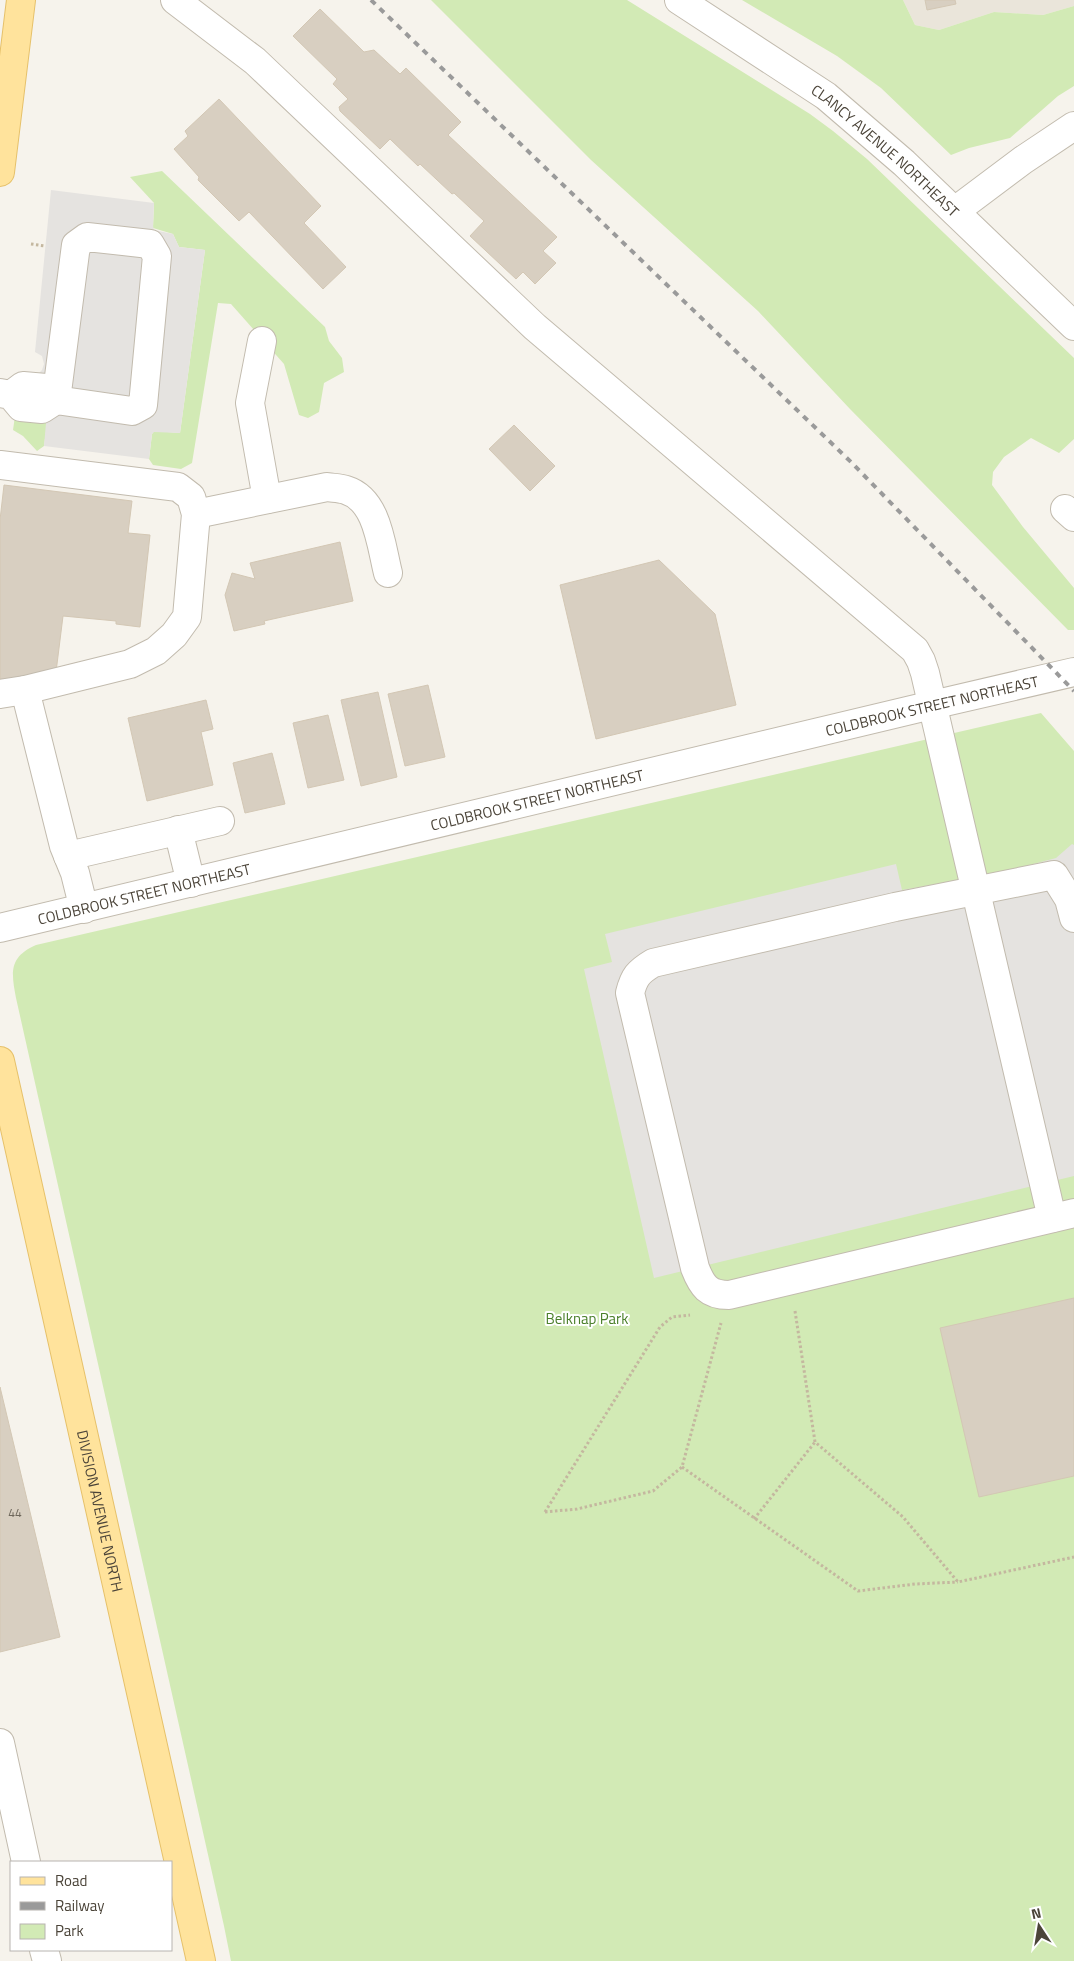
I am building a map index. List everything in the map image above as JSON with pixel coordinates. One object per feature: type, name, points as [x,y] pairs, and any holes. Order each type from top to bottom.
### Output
[{"type":"main road","points":[[0,172],[21,0]]},
{"type":"main road","name":"DIVISION AVENUE NORTH","points":[[0,1061],[201,1961]]},
{"type":"street","points":[[175,0],[255,61],[534,327],[915,650],[921,661],[975,891],[1063,1216],[729,1294],[717,1295],[706,1288],[695,1268],[634,1017],[630,993],[633,981],[641,970],[653,964],[894,907],[975,891],[1054,875],[1069,899],[1074,918]]},
{"type":"street","name":"CLANCY AVENUE NORTHEAST","points":[[679,0],[826,96],[904,163],[1074,326]]},
{"type":"street","points":[[955,211],[1023,160],[1074,126]]},
{"type":"street","points":[[6,394],[21,407],[42,409],[56,400],[132,411],[143,405],[157,256],[150,244],[87,237],[76,245],[56,400]]},
{"type":"street","points":[[262,340],[250,404],[267,499]]},
{"type":"street","points":[[0,465],[178,487],[191,497],[196,514],[187,617],[174,635],[156,651],[130,664],[13,692],[64,846],[75,873],[84,909]]},
{"type":"street","points":[[196,514],[327,487],[347,490],[364,502],[375,521],[388,573]]},
{"type":"street","name":"COLDBROOK STREET NORTHEAST","points":[[0,928],[1074,672]]},
{"type":"street","points":[[68,856],[220,821]]},
{"type":"street","points":[[178,830],[191,883]]},
{"type":"street","points":[[0,1743],[26,1861]]},
{"type":"path","points":[[794,1303],[815,1442],[903,1517],[958,1582]]},
{"type":"path","points":[[696,1317],[688,1314],[672,1317],[660,1327],[545,1512],[577,1509],[653,1491],[682,1467],[722,1320],[716,1322]]},
{"type":"path","points":[[754,1520],[815,1442]]},
{"type":"path","points":[[682,1467],[754,1520],[858,1592],[915,1584],[958,1582],[1074,1558]]},
{"type":"shaded area","points":[[903,0],[1074,0],[1074,6],[1043,15],[994,12],[939,30],[915,25]]},
{"type":"shaded area","points":[[51,190],[154,203],[154,230],[173,234],[179,247],[205,250],[180,433],[154,432],[152,434],[149,459],[44,446],[45,420],[34,417],[39,373],[44,364],[42,356],[35,352]]},
{"type":"shaded area","points":[[1072,844],[1074,845],[1074,1176],[654,1278],[584,969],[612,962],[605,934],[896,864],[902,890],[1003,872],[1056,858]]},
{"type":"green space","points":[[431,0],[627,0],[810,114],[833,131],[867,159],[1074,358],[1074,439],[1059,453],[1031,438],[1004,457],[993,472],[992,485],[1023,527],[1074,588],[1074,630],[1068,630],[850,409],[758,311],[591,160]]},
{"type":"green space","points":[[742,0],[903,0],[915,25],[939,30],[994,12],[1043,15],[1074,6],[1074,86],[1058,96],[1010,138],[969,148],[951,155],[881,88],[837,56]]},
{"type":"green space","points":[[162,171],[325,327],[329,341],[342,358],[344,372],[324,383],[319,412],[308,418],[299,415],[284,364],[231,304],[218,303],[192,463],[181,469],[153,465],[149,459],[154,431],[180,433],[205,250],[179,247],[173,234],[153,228],[154,203],[130,177]]},
{"type":"green space","points":[[15,416],[45,420],[47,424],[44,446],[37,451],[23,436],[13,430]]},
{"type":"green space","name":"Belknap Park","points":[[1041,713],[1074,751],[1074,1961],[231,1961],[16,998],[13,973],[16,960],[36,945]]},
{"type":"building","points":[[925,0],[955,0],[956,4],[927,10]]},
{"type":"building","points":[[320,9],[364,52],[374,50],[400,74],[406,68],[461,122],[448,135],[557,237],[543,251],[556,263],[535,284],[523,272],[516,279],[470,236],[484,221],[454,193],[452,194],[420,164],[418,166],[390,139],[380,149],[340,111],[339,107],[348,99],[333,84],[337,79],[293,36]]},
{"type":"building","points":[[219,99],[321,206],[304,223],[346,267],[323,289],[249,212],[239,221],[198,180],[199,177],[174,149],[188,136],[185,131]]},
{"type":"building","points":[[514,425],[555,466],[530,491],[489,449]]},
{"type":"building","points":[[4,485],[132,501],[128,533],[150,535],[140,627],[116,624],[116,621],[63,616],[56,672],[0,684],[0,520]]},
{"type":"building","points":[[340,542],[353,601],[264,621],[265,624],[234,631],[225,595],[232,573],[255,579],[250,563]]},
{"type":"building","points":[[659,560],[715,614],[736,705],[596,739],[560,585]]},
{"type":"building","points":[[428,685],[445,757],[405,766],[388,694]]},
{"type":"building","points":[[378,692],[397,777],[361,786],[341,700]]},
{"type":"building","points":[[206,700],[213,729],[201,732],[213,785],[147,801],[128,718]]},
{"type":"building","points":[[328,715],[344,780],[308,788],[293,723]]},
{"type":"building","points":[[272,753],[285,804],[245,813],[233,763]]},
{"type":"building","points":[[1074,1298],[1074,1476],[979,1497],[940,1328]]},
{"type":"building","points":[[0,1387],[60,1637],[0,1652]]},
{"type":"railway","points":[[371,0],[851,462],[1074,691]]}]
